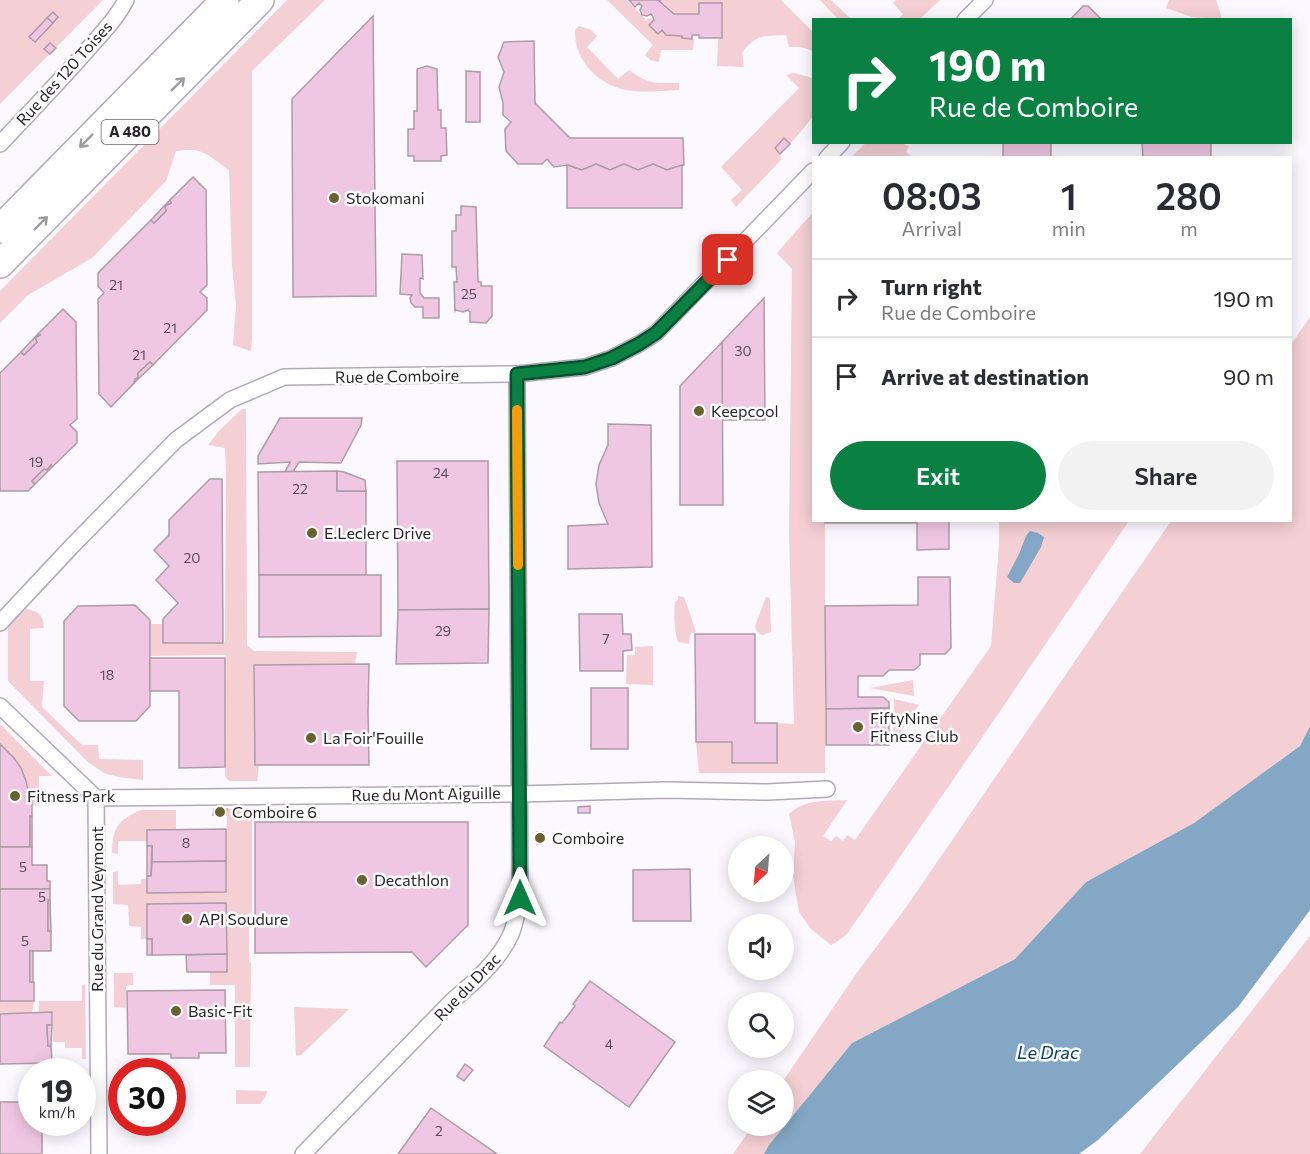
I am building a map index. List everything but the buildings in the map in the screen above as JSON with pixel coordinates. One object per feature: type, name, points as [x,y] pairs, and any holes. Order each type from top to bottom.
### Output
[{"type":"highway","name":"A 480","points":[[0,229],[225,0]]},
{"type":"highway","name":"A 480","points":[[0,264],[260,0]]},
{"type":"street","name":"Rue des 120 Toises","points":[[0,144],[105,30],[126,0]]},
{"type":"street","points":[[967,18],[985,0]]},
{"type":"street","points":[[828,156],[840,144]]},
{"type":"street","name":"Rue de Comboire","points":[[0,623],[176,440],[230,400],[284,377],[517,374],[585,367],[612,358],[656,333],[812,172]]},
{"type":"street","name":"Rue du Drac","points":[[303,1154],[452,1001],[473,983],[502,951],[512,933],[520,898],[517,374]]},
{"type":"street","points":[[0,706],[96,798]]},
{"type":"street","name":"Rue du Mont Aiguille","points":[[96,798],[520,794],[667,790],[768,792],[827,789]]},
{"type":"street","name":"Rue du Grand Veymont","points":[[96,798],[99,1154]]},
{"type":"shaded area","points":[[0,0],[103,0],[0,104]]},
{"type":"shaded area","points":[[287,0],[325,0],[252,71],[251,351],[233,345],[236,305],[232,266],[229,170],[205,153],[193,150],[176,151],[166,181],[92,258],[28,295],[0,323],[0,291]]},
{"type":"shaded area","points":[[607,0],[627,0],[646,20],[650,18],[653,21],[658,34],[662,30],[666,35],[694,39],[693,50],[661,50],[659,62],[650,60],[645,55],[653,45]]},
{"type":"shaded area","points":[[781,0],[812,31],[812,51],[801,47],[789,47],[786,35],[766,36],[751,42],[742,53],[744,67],[717,66],[718,38],[722,37],[722,3],[699,3],[699,14],[674,14],[659,1]]},
{"type":"shaded area","points":[[820,0],[831,0],[850,18],[837,18]]},
{"type":"shaded area","points":[[896,0],[940,0],[921,18],[899,18],[903,14],[893,3]]},
{"type":"shaded area","points":[[1169,0],[1216,0],[1222,18],[1192,17],[1166,8]]},
{"type":"shaded area","points":[[579,26],[591,30],[597,36],[587,47],[618,79],[629,70],[652,82],[679,83],[679,90],[632,91],[606,82],[589,69],[578,51],[575,30]]},
{"type":"shaded area","points":[[794,73],[812,78],[812,118],[790,144],[784,139],[775,148],[781,160],[736,207],[731,200],[742,190],[721,167],[799,88],[786,75]]},
{"type":"shaded area","points":[[865,144],[904,144],[909,147],[906,152],[911,156],[852,156]]},
{"type":"shaded area","points":[[812,213],[812,522],[825,522],[825,773],[699,773],[696,742],[732,742],[732,763],[777,763],[777,723],[794,724],[789,534],[792,269],[777,253]]},
{"type":"shaded area","points":[[1310,317],[1310,726],[1300,746],[1194,823],[1086,882],[1015,959],[852,1043],[794,1114],[794,1070],[791,1070],[856,974],[907,906],[1170,522],[1292,522],[1292,343]]},
{"type":"shaded area","points":[[242,409],[246,409],[247,645],[254,651],[357,652],[355,664],[254,665],[255,765],[259,766],[257,781],[229,781],[225,776],[226,655],[150,656],[150,624],[163,624],[225,642],[225,448],[208,445]]},
{"type":"shaded area","points":[[999,522],[1128,522],[847,934],[831,945],[811,929],[799,912],[794,882],[795,842],[789,814],[809,803],[847,800],[823,836],[831,841],[836,836],[843,841],[847,835],[855,840],[991,646]]},
{"type":"shaded area","points":[[678,596],[685,599],[696,632],[690,634],[689,644],[678,642],[674,612]]},
{"type":"shaded area","points":[[766,597],[770,598],[771,632],[762,635],[757,632],[755,626]]},
{"type":"shaded area","points":[[26,609],[40,614],[44,628],[30,629],[30,681],[44,681],[42,707],[82,745],[98,745],[99,759],[143,760],[143,780],[104,773],[88,762],[8,681],[8,625]]},
{"type":"shaded area","points":[[653,646],[653,685],[626,684],[627,655],[635,655],[635,647]]},
{"type":"shaded area","points":[[913,680],[914,696],[870,688]]},
{"type":"shaded area","points":[[894,699],[919,705],[893,743]]},
{"type":"shaded area","points":[[0,724],[52,776],[39,776],[39,806],[32,805],[32,796],[29,795],[19,767],[0,744]]},
{"type":"shaded area","points":[[276,808],[275,820],[252,820],[252,912],[249,913],[250,1067],[235,1067],[235,985],[210,985],[210,972],[227,971],[226,904],[147,904],[147,939],[141,939],[141,927],[129,926],[128,905],[113,904],[113,872],[118,871],[118,885],[141,884],[141,879],[147,879],[147,893],[226,892],[227,809]]},
{"type":"shaded area","points":[[141,810],[176,810],[176,830],[147,830],[147,841],[118,841],[118,854],[112,853],[115,831],[118,826],[126,818]]},
{"type":"shaded area","points":[[1310,936],[1310,1154],[1140,1154]]},
{"type":"shaded area","points":[[114,973],[133,973],[133,985],[126,986],[126,1008],[114,1007]]},
{"type":"shaded area","points":[[85,984],[86,1058],[82,1058],[82,1048],[65,1048],[65,1042],[53,1042],[53,1013],[39,1013],[39,1001],[82,1001],[82,985]]},
{"type":"shaded area","points":[[0,1001],[34,1001],[32,1013],[0,1013]]},
{"type":"shaded area","points":[[294,1007],[349,1009],[301,1055],[296,1056]]},
{"type":"shaded area","points":[[236,1090],[267,1091],[260,1104],[236,1104]]},
{"type":"shaded area","points":[[745,1136],[776,1136],[764,1154],[733,1154]]},
{"type":"water","points":[[1030,531],[1044,537],[1041,547],[1020,583],[1014,583],[1007,577]]},
{"type":"water","name":"Le Drac","points":[[1310,726],[1310,910],[1238,1007],[1098,1140],[1079,1154],[764,1154],[776,1136],[794,1136],[794,1114],[852,1043],[1015,959],[1086,882],[1194,823],[1300,746]]},
{"type":"slow traffic","points":[[517,410],[518,565]]},
{"type":"place","name":"Stokomani","points":[[334,198]]},
{"type":"place","name":"Keepcool","points":[[699,411]]},
{"type":"place","name":"E.Leclerc Drive","points":[[312,533]]},
{"type":"place","name":"FiftyNine Fitness Club","points":[[858,727]]},
{"type":"place","name":"La Foir'Fouille","points":[[311,738]]},
{"type":"place","name":"Fitness Park","points":[[15,796]]},
{"type":"place","name":"Comboire 6","points":[[220,812]]},
{"type":"place","name":"Comboire","points":[[540,838]]},
{"type":"place","name":"Decathlon","points":[[362,880]]},
{"type":"place","name":"API Soudure","points":[[187,919]]},
{"type":"place","name":"Basic-Fit","points":[[176,1011]]},
{"type":"route","points":[[520,898],[517,374],[585,367],[612,358],[639,344],[656,333],[728,260]]}]
